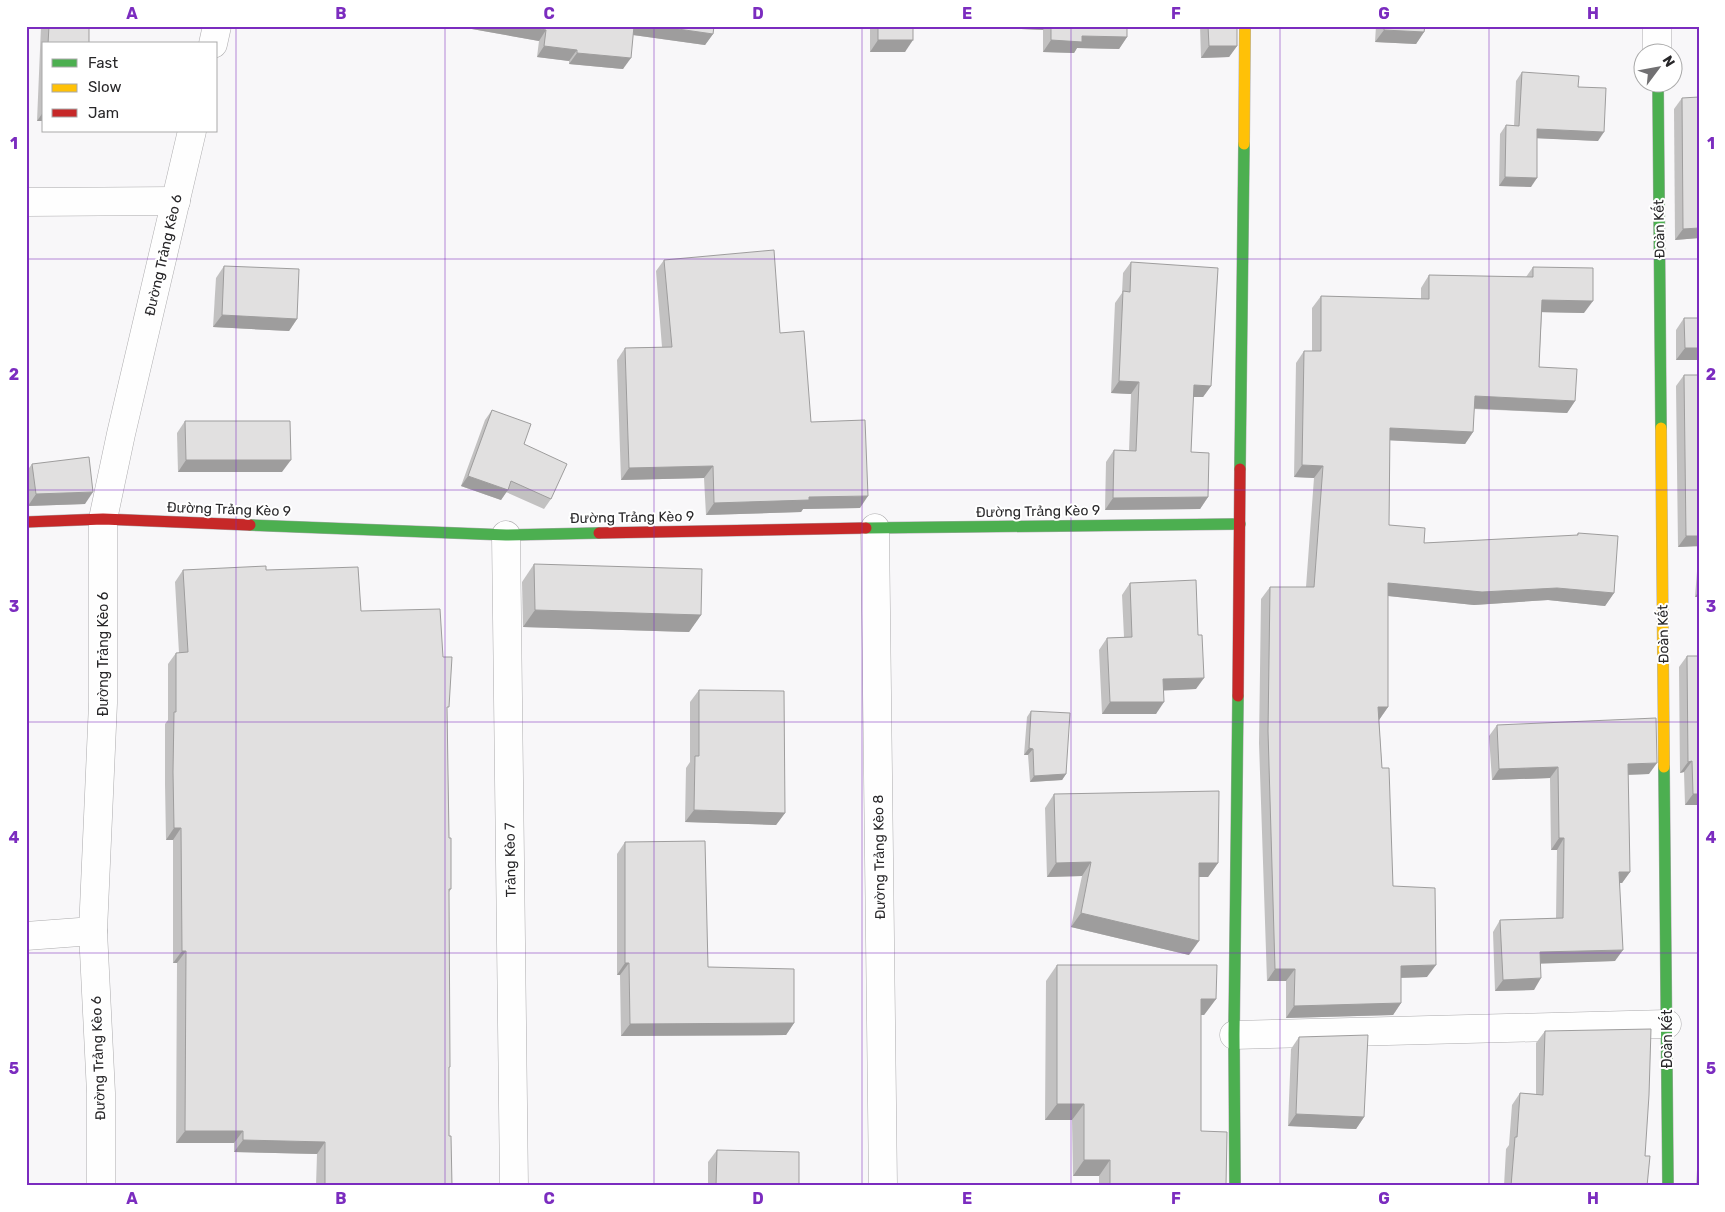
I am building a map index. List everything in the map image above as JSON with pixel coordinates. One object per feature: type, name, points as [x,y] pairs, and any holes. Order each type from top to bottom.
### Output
[{"type":"street","points":[[213,42],[217,26]]},
{"type":"street","points":[[1234,1186],[1245,26]]},
{"type":"street","points":[[1657,26],[1657,42]]},
{"type":"street","name":"Đoàn Kết","points":[[1658,92],[1668,1186]]},
{"type":"street","name":"Đường Trảng Kèo 6","points":[[102,1186],[101,1093],[92,931],[103,703],[103,519],[192,132]]},
{"type":"street","points":[[26,202],[176,201]]},
{"type":"street","name":"Đường Trảng Kèo 9","points":[[26,522],[103,519],[506,535],[1240,524]]},
{"type":"street","name":"Đường Trảng Kèo 8","points":[[875,528],[882,1186]]},
{"type":"street","name":"Trảng Kèo 7","points":[[506,535],[514,1186]]},
{"type":"street","points":[[26,936],[92,931]]},
{"type":"street","points":[[1234,1035],[1667,1024]]},
{"type":"building","points":[[49,26],[89,26],[89,42],[48,42]]},
{"type":"building","points":[[525,26],[634,26],[631,58],[577,53],[577,50],[544,46],[546,30]]},
{"type":"building","points":[[657,26],[714,26],[713,34]]},
{"type":"building","points":[[878,26],[913,26],[913,40],[878,40]]},
{"type":"building","points":[[1051,26],[1127,26],[1127,37],[1082,36],[1082,42],[1051,40]]},
{"type":"building","points":[[1208,26],[1237,26],[1237,46],[1209,46]]},
{"type":"building","points":[[1384,26],[1425,26],[1424,32],[1384,30]]},
{"type":"building","points":[[1522,72],[1579,76],[1578,87],[1606,88],[1604,132],[1537,129],[1537,178],[1505,177],[1506,125],[1519,126]]},
{"type":"building","points":[[1699,97],[1699,228],[1683,229],[1682,98]]},
{"type":"building","points":[[774,250],[780,333],[804,331],[811,422],[865,420],[868,496],[809,497],[809,500],[714,503],[713,466],[629,468],[625,348],[672,347],[664,260]]},
{"type":"building","points":[[1131,262],[1218,268],[1211,386],[1194,385],[1191,452],[1209,453],[1208,497],[1113,498],[1114,450],[1136,451],[1139,382],[1119,381],[1123,291],[1130,292]]},
{"type":"building","points":[[224,266],[299,269],[297,319],[222,315]]},
{"type":"building","points":[[1533,267],[1593,268],[1593,301],[1542,300],[1539,367],[1577,369],[1575,401],[1475,396],[1473,432],[1390,428],[1389,525],[1425,528],[1424,543],[1578,535],[1578,533],[1618,536],[1614,593],[1557,588],[1482,592],[1388,583],[1388,707],[1378,707],[1382,768],[1389,768],[1393,886],[1435,888],[1436,965],[1401,966],[1401,1003],[1294,1006],[1295,969],[1275,969],[1268,731],[1270,587],[1314,587],[1323,466],[1302,465],[1304,351],[1321,351],[1321,296],[1429,299],[1429,275],[1533,277]]},
{"type":"building","points":[[1684,318],[1699,318],[1699,348],[1685,348]]},
{"type":"building","points":[[1684,375],[1699,375],[1699,536],[1686,536]]},
{"type":"building","points":[[492,410],[531,424],[524,444],[567,464],[551,499],[511,481],[508,490],[468,476]]},
{"type":"building","points":[[185,421],[290,421],[291,460],[186,460]]},
{"type":"building","points":[[89,457],[93,492],[36,494],[32,464]]},
{"type":"building","points":[[534,564],[702,569],[701,615],[535,610]]},
{"type":"building","points":[[266,566],[266,570],[358,567],[361,611],[440,609],[443,657],[452,657],[449,707],[447,707],[449,838],[451,838],[451,889],[449,889],[449,1136],[451,1136],[452,1186],[325,1186],[325,1142],[243,1140],[243,1131],[185,1131],[186,951],[182,951],[181,828],[174,828],[173,772],[176,653],[188,652],[183,570]]},
{"type":"building","points":[[1196,580],[1198,635],[1202,635],[1204,678],[1163,679],[1164,702],[1110,702],[1107,638],[1132,637],[1130,583]]},
{"type":"building","points":[[1687,656],[1699,656],[1699,794],[1693,794],[1692,761],[1688,762]]},
{"type":"building","points":[[699,690],[784,691],[785,813],[694,810],[695,756],[699,756]]},
{"type":"building","points":[[1031,711],[1070,713],[1066,774],[1034,776],[1033,749],[1029,748]]},
{"type":"building","points":[[1656,718],[1657,763],[1628,764],[1630,872],[1619,872],[1623,950],[1540,952],[1541,978],[1503,980],[1500,920],[1563,918],[1564,838],[1559,838],[1558,767],[1499,769],[1497,725]]},
{"type":"building","points":[[1219,791],[1218,863],[1199,863],[1199,941],[1081,913],[1091,862],[1056,863],[1054,794]]},
{"type":"building","points":[[705,841],[708,967],[794,969],[794,1023],[630,1024],[629,963],[625,963],[625,842]]},
{"type":"building","points":[[1057,965],[1217,965],[1216,999],[1201,999],[1201,1131],[1227,1132],[1226,1186],[1110,1186],[1110,1160],[1084,1160],[1084,1104],[1057,1104]]},
{"type":"building","points":[[1651,1029],[1645,1156],[1650,1156],[1647,1186],[1511,1186],[1520,1093],[1543,1095],[1545,1031]]},
{"type":"building","points":[[1368,1035],[1364,1117],[1296,1114],[1299,1037]]},
{"type":"building","points":[[717,1150],[799,1152],[799,1186],[716,1186]]},
{"type":"traffic: fast","points":[[1658,92],[1661,428]]},
{"type":"traffic: fast","points":[[1240,469],[1244,144]]},
{"type":"traffic: fast","points":[[866,528],[1240,524]]},
{"type":"traffic: fast","points":[[250,525],[506,535],[599,533]]},
{"type":"traffic: fast","points":[[1235,1186],[1234,1035],[1238,696]]},
{"type":"traffic: fast","points":[[1664,767],[1668,1186]]},
{"type":"traffic: slow","points":[[1244,144],[1245,26]]},
{"type":"traffic: slow","points":[[1661,428],[1664,767]]},
{"type":"traffic: jam","points":[[1238,696],[1240,469]]},
{"type":"traffic: jam","points":[[26,522],[103,519],[250,525]]},
{"type":"traffic: jam","points":[[599,533],[866,528]]}]
